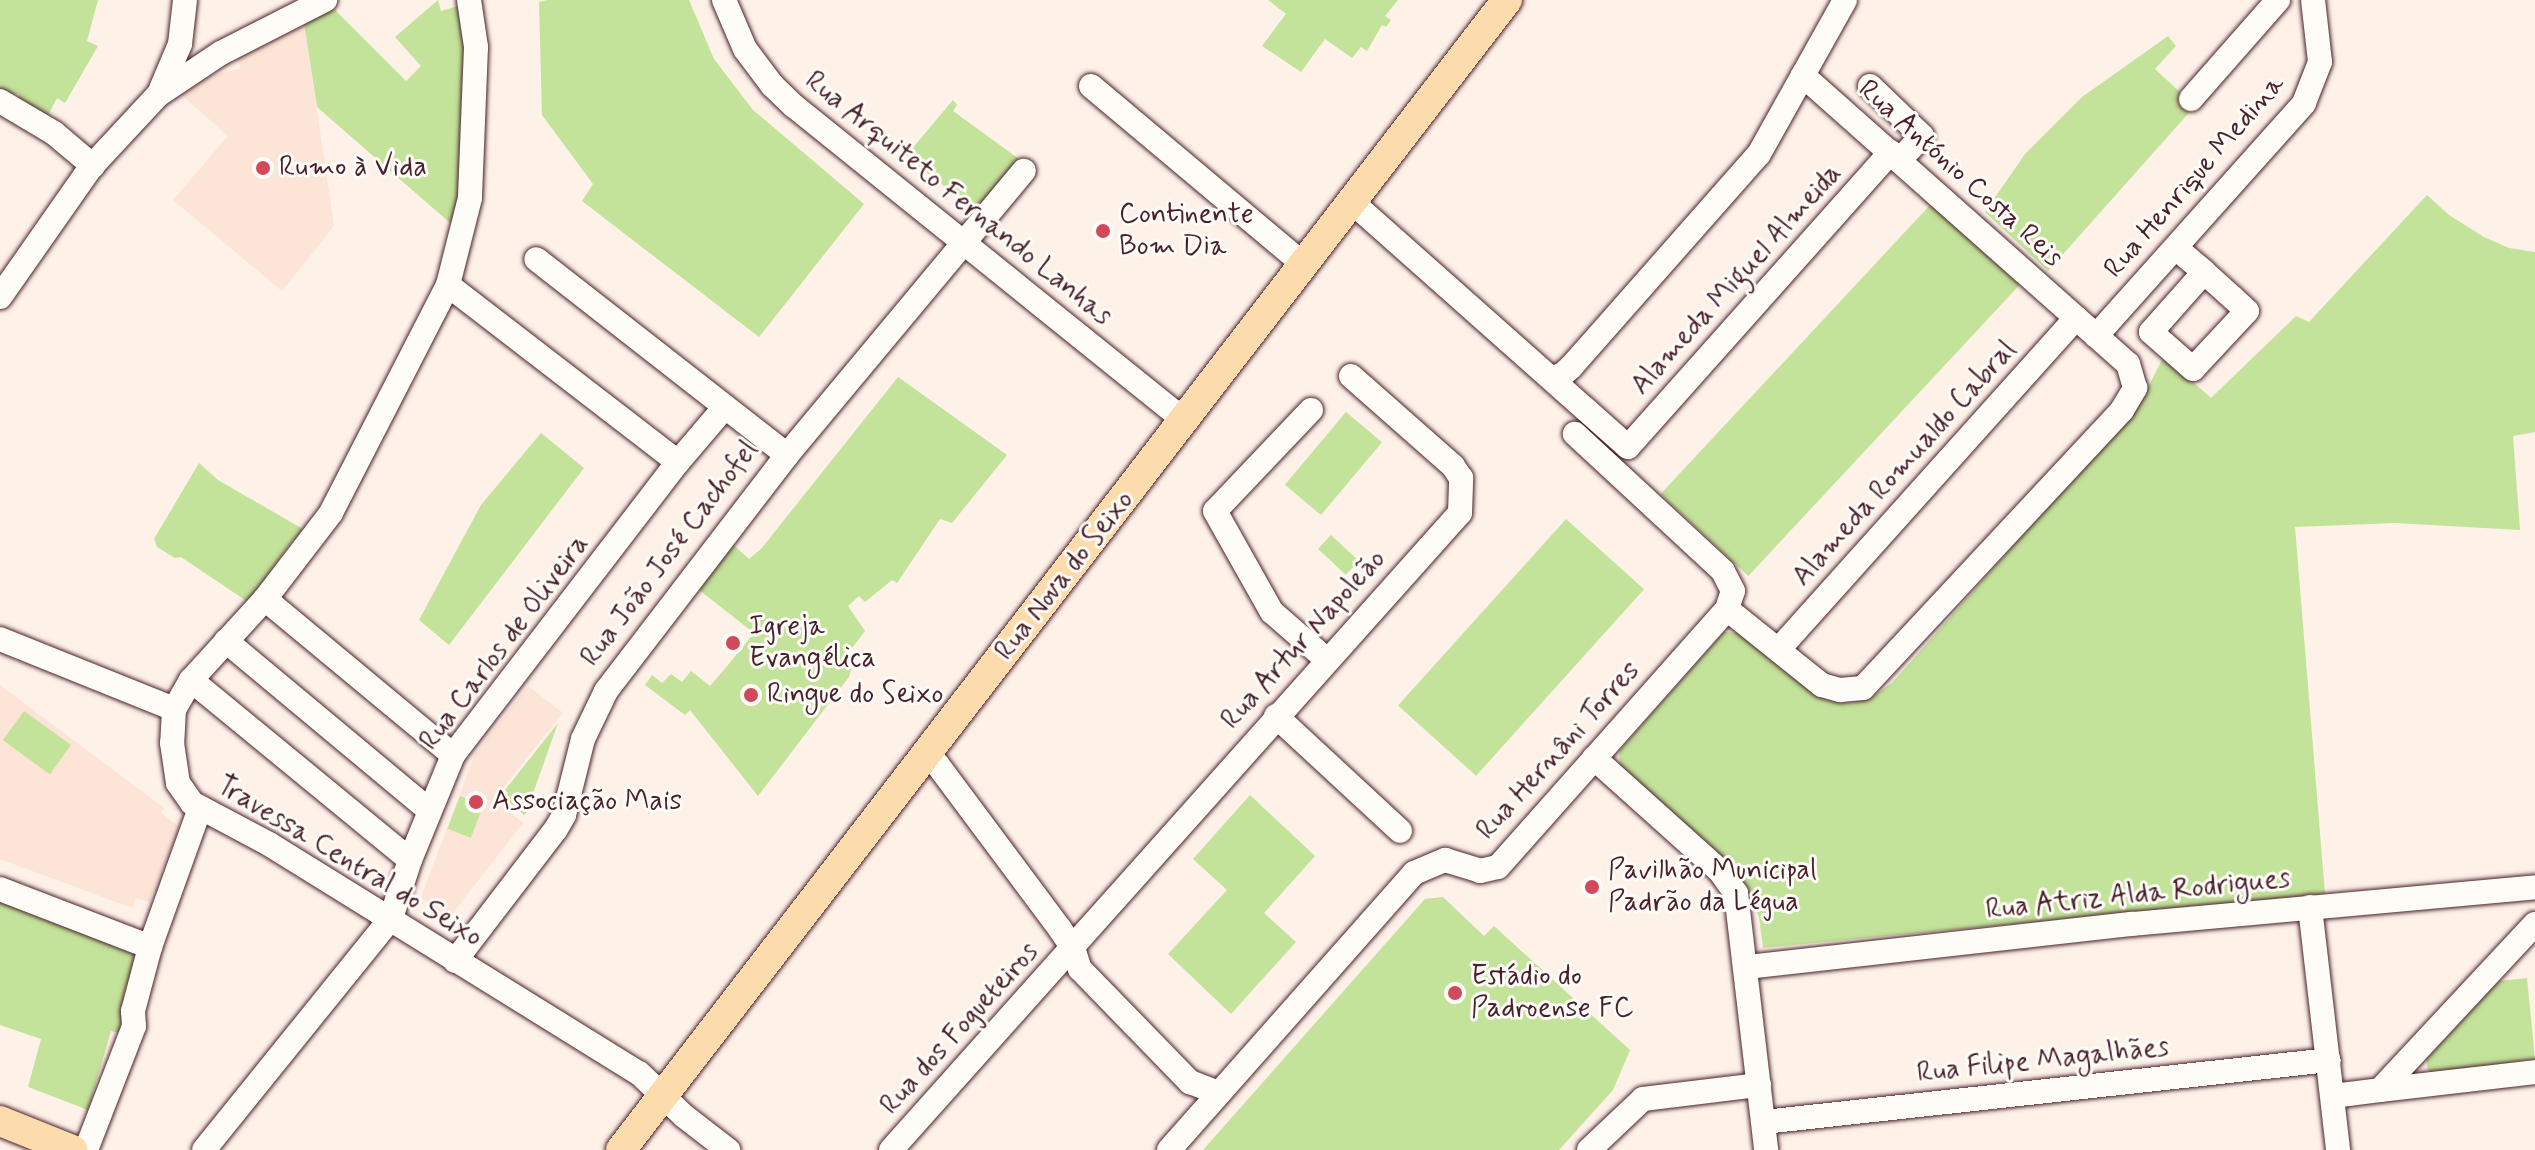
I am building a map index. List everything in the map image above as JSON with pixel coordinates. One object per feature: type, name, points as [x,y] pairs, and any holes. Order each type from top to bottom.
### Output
[{"type":"main road","name":"Rua Nova do Seixo","points":[[621,1150],[1507,0]]},
{"type":"main road","points":[[0,1122],[72,1150]]},
{"type":"street","points":[[158,95],[180,44],[185,0]]},
{"type":"street","points":[[0,297],[93,166],[158,95],[211,58],[325,0]]},
{"type":"street","name":"Travessa Central do Seixo","points":[[469,0],[476,47],[470,198],[448,285],[331,513],[265,599],[191,680],[174,709],[172,743],[179,787],[186,799],[200,808],[269,844],[639,1073],[728,1150]]},
{"type":"street","name":"Rua Arquiteto Fernando Lanhas","points":[[724,0],[745,49],[772,85],[1185,421]]},
{"type":"street","points":[[1352,202],[1552,378],[1562,375],[1759,154],[1845,0]]},
{"type":"street","points":[[2191,99],[2278,0]]},
{"type":"street","name":"Rua Henrique Medina","points":[[2096,336],[2177,249],[2304,103],[2320,62],[2313,0]]},
{"type":"street","points":[[180,44],[211,58]]},
{"type":"street","name":"Rua António Costa Reis","points":[[1727,609],[1822,685],[1848,690],[1869,684],[2128,402],[2135,388],[2133,373],[2096,336],[1803,75]]},
{"type":"street","points":[[1091,86],[1304,265]]},
{"type":"street","name":"Alameda Miguel Almeida","points":[[1552,378],[1628,447],[1895,156],[1922,136],[1870,86]]},
{"type":"street","points":[[0,101],[54,133],[93,166]]},
{"type":"street","points":[[787,455],[1024,171]]},
{"type":"street","points":[[2177,249],[2204,272]]},
{"type":"street","name":"Rua João José Cachofel","points":[[455,961],[564,815],[583,739],[606,691],[787,455],[536,259]]},
{"type":"street","points":[[448,285],[678,462]]},
{"type":"street","name":"Alameda Romualdo Cabral","points":[[1779,649],[2076,318]]},
{"type":"street","name":"Rua Artur Napoleão","points":[[1073,948],[1276,716],[1460,513],[1461,478],[1453,466],[1351,376]]},
{"type":"street","name":"Rua Carlos de Oliveira","points":[[391,918],[429,810],[453,755],[678,462],[724,408]]},
{"type":"street","points":[[1311,410],[1215,511],[1272,612],[1327,660]]},
{"type":"street","points":[[1575,434],[1723,571],[1733,591],[1727,609]]},
{"type":"street","points":[[265,599],[453,755]]},
{"type":"street","name":"Rua Hernâni Torres","points":[[1219,1093],[1414,873],[1439,861],[1480,871],[1498,867],[1727,609]]},
{"type":"street","points":[[0,639],[174,709]]},
{"type":"street","points":[[226,641],[429,810]]},
{"type":"street","points":[[191,680],[410,860]]},
{"type":"street","points":[[1276,716],[1400,831]]},
{"type":"street","points":[[925,756],[937,764],[1073,948],[1080,969],[1190,1082],[1219,1093],[1169,1150]]},
{"type":"street","points":[[1594,758],[1732,884],[1747,967],[1766,1150]]},
{"type":"street","points":[[86,1150],[134,1026],[133,1011],[150,947],[200,808]]},
{"type":"street","name":"Rua Atriz Alda Rodrigues","points":[[1747,967],[2310,907],[2535,887]]},
{"type":"street","points":[[0,889],[150,947]]},
{"type":"street","points":[[2310,907],[2338,1150]]},
{"type":"street","points":[[204,1150],[391,918]]},
{"type":"street","points":[[2380,1090],[2535,924]]},
{"type":"street","name":"Rua dos Fogueteiros","points":[[891,1150],[1073,948]]},
{"type":"street","name":"Rua Filipe Magalhães","points":[[1764,1122],[2329,1060]]},
{"type":"street","points":[[2333,1096],[2535,1072]]},
{"type":"street","points":[[1187,1131],[1190,1082]]},
{"type":"street","points":[[1589,1150],[1643,1099],[1759,1085]]},
{"type":"shaded area","name":"Rumo à Vida","points":[[304,23],[334,226],[282,291],[173,200],[228,136],[177,91],[185,82],[241,68],[235,54]]},
{"type":"shaded area","points":[[0,685],[164,808],[161,813],[180,827],[149,902],[136,898],[132,908],[0,859]]},
{"type":"shaded area","name":"Associação Mais","points":[[528,686],[563,713],[494,799],[523,823],[448,919],[421,897],[475,754]]},
{"type":"green space","points":[[0,0],[98,0],[87,41],[98,46],[65,103],[57,98],[45,121],[19,105],[19,94],[0,94]]},
{"type":"green space","points":[[438,0],[441,11],[462,5],[467,36],[457,229],[317,107],[304,23],[331,6],[406,81],[421,66],[395,37]]},
{"type":"green space","points":[[689,0],[714,59],[753,110],[864,204],[759,337],[582,201],[593,184],[542,115],[539,2]]},
{"type":"green space","points":[[1268,0],[1398,0],[1385,16],[1391,20],[1386,27],[1382,25],[1367,51],[1361,47],[1352,58],[1325,39],[1301,72],[1262,46],[1286,14]]},
{"type":"green space","points":[[2168,36],[2176,46],[2155,69],[2195,106],[2048,271],[1985,212],[2025,154],[2082,97]]},
{"type":"green space","points":[[953,100],[957,105],[953,111],[1019,159],[977,212],[906,156]]},
{"type":"green space","points":[[2427,195],[2449,215],[2484,237],[2509,248],[2535,252],[2535,432],[2513,436],[2520,530],[2395,523],[2295,527],[2325,894],[1763,948],[1759,917],[1740,874],[1620,766],[1619,751],[1724,632],[1739,633],[1809,689],[1831,701],[1851,703],[1870,698],[1892,683],[2141,401],[2164,356],[2211,398],[2296,316],[2309,322]]},
{"type":"green space","points":[[1932,203],[2020,285],[1748,576],[1661,494]]},
{"type":"green space","points":[[898,377],[1007,455],[952,523],[940,519],[897,583],[892,580],[865,602],[859,596],[848,606],[865,631],[852,648],[846,649],[853,662],[849,677],[758,796],[690,710],[685,715],[645,685],[652,675],[662,683],[671,674],[682,682],[691,671],[710,686],[728,665],[754,633],[694,586],[730,542],[749,559],[761,549]]},
{"type":"green space","points":[[1346,412],[1382,442],[1321,515],[1285,485]]},
{"type":"green space","points":[[541,433],[584,468],[449,645],[419,620],[481,505]]},
{"type":"green space","points":[[199,463],[218,480],[308,532],[301,541],[293,540],[248,602],[181,557],[175,558],[157,547],[154,539]]},
{"type":"green space","points":[[1566,519],[1644,589],[1476,776],[1398,706]]},
{"type":"green space","points":[[1331,535],[1359,561],[1346,575],[1318,549]]},
{"type":"green space","points":[[24,711],[71,745],[50,774],[3,740]]},
{"type":"green space","points":[[558,723],[524,815],[504,798],[508,793],[505,790]]},
{"type":"green space","points":[[1250,795],[1315,856],[1264,913],[1296,942],[1231,1014],[1168,954],[1227,890],[1193,859]]},
{"type":"green space","points":[[460,796],[483,805],[471,838],[447,829]]},
{"type":"green space","name":"Estádio do Padroense FC","points":[[1443,897],[1484,936],[1494,926],[1630,1050],[1613,1090],[1559,1150],[1203,1150],[1425,899]]},
{"type":"green space","points":[[0,900],[139,951],[119,1033],[111,1031],[88,1110],[28,1087],[41,1039],[0,1025]]},
{"type":"green space","points":[[2527,978],[2535,1059],[2432,1073],[2428,1070],[2426,1059],[2499,981]]},
{"type":"place","name":"Rumo à Vida","points":[[263,168]]},
{"type":"place","name":"Continente Bom Dia","points":[[1103,231]]},
{"type":"place","name":"Igreja Evangélica","points":[[733,643]]},
{"type":"place","name":"Ringue do Seixo","points":[[751,695]]},
{"type":"place","name":"Associação Mais","points":[[476,802]]},
{"type":"place","name":"Pavilhão Municipal Padrão da Légua","points":[[1592,887]]},
{"type":"place","name":"Estádio do Padroense FC","points":[[1455,993]]}]
